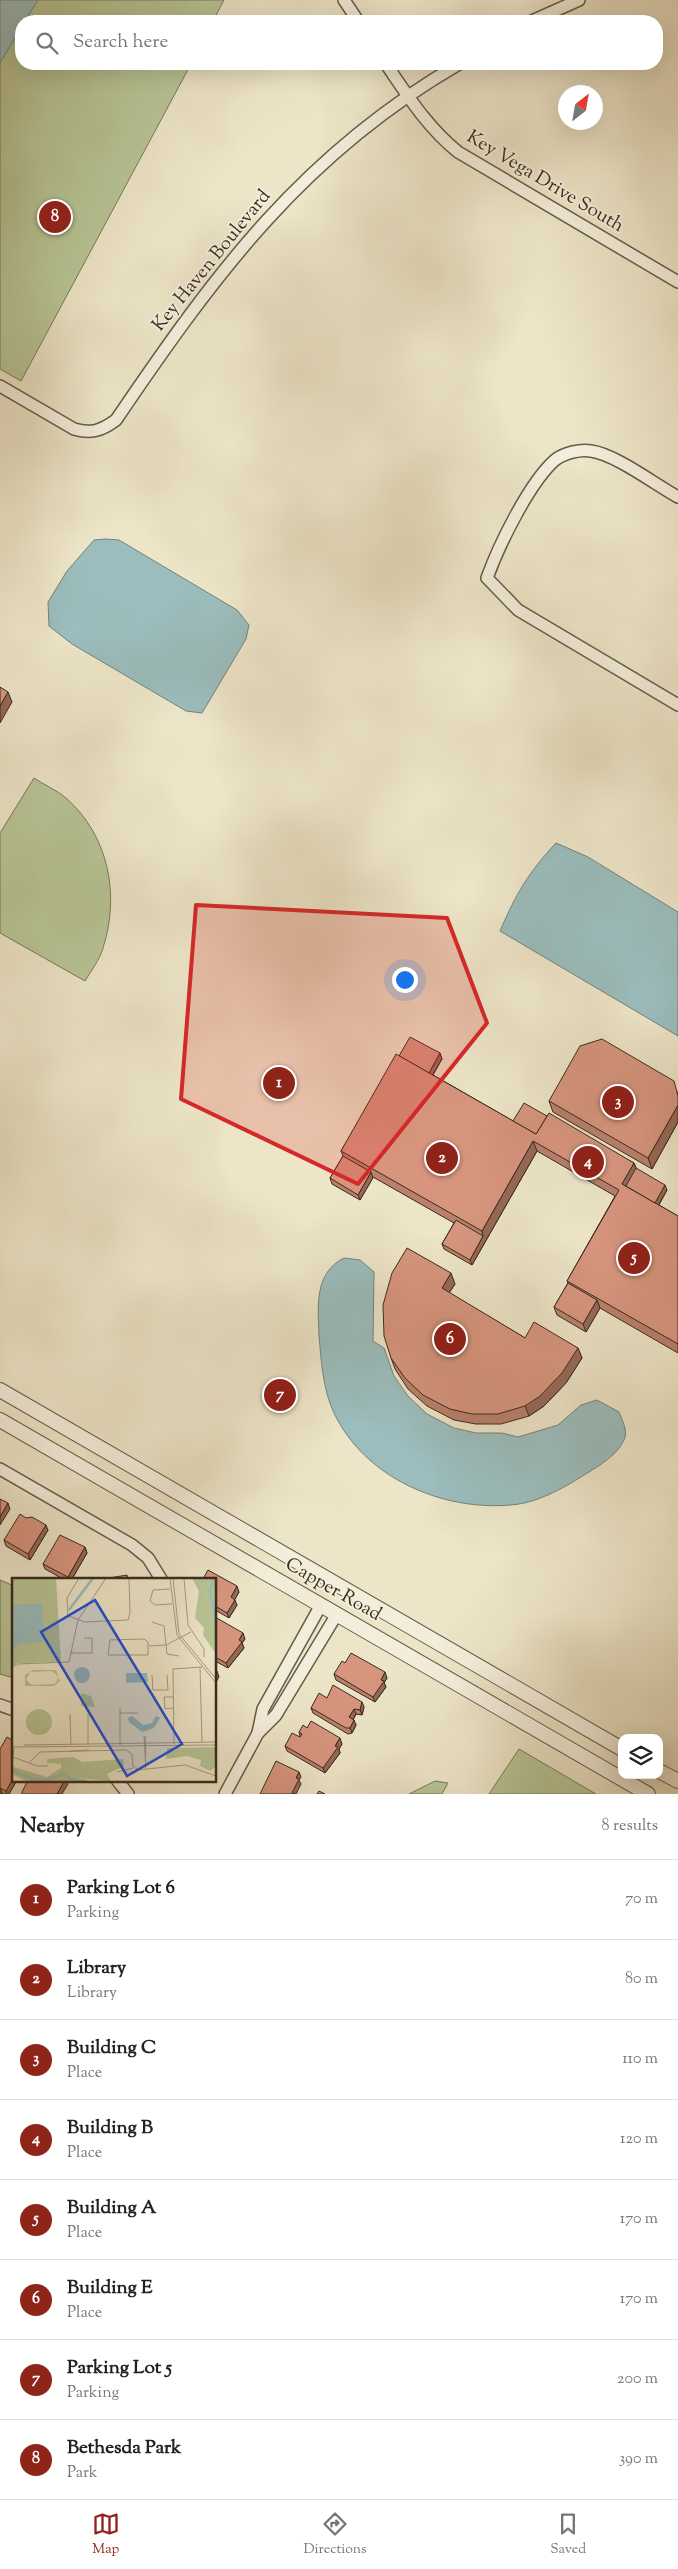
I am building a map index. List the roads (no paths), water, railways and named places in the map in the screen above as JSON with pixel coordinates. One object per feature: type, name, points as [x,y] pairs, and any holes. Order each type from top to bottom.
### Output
[{"type":"street","points":[[344,0],[354,15]]},
{"type":"street","points":[[545,15],[579,0]]},
{"type":"street","name":"Key Vega Drive South","points":[[390,70],[438,136],[458,152],[678,282]]},
{"type":"street","name":"Key Haven Boulevard","points":[[0,386],[74,429],[85,432],[106,428],[116,420],[205,291],[257,229],[331,154],[408,97],[450,70]]},
{"type":"street","points":[[678,497],[608,456],[591,451],[573,452],[565,455],[556,459],[542,473],[505,535],[487,578],[518,610],[678,705]]},
{"type":"street","name":"Capper Road","points":[[0,1390],[618,1747]]},
{"type":"street","name":"Capper Road","points":[[0,1420],[648,1794]]},
{"type":"street","points":[[0,1469],[132,1545],[148,1558],[160,1578]]},
{"type":"street","points":[[258,1733],[263,1708],[321,1605]]},
{"type":"street","points":[[225,1794],[258,1733],[276,1715],[307,1667],[337,1614]]},
{"type":"street","points":[[291,1658],[307,1667]]},
{"type":"street","points":[[0,1705],[12,1709]]},
{"type":"street","points":[[663,1772],[678,1781]]},
{"type":"street","points":[[118,1781],[128,1794]]},
{"type":"water","points":[[0,0],[38,0],[29,15],[15,15],[15,38],[0,63]]},
{"type":"water","points":[[94,540],[119,540],[237,610],[249,625],[246,639],[202,713],[186,711],[72,644],[49,626],[48,602],[67,571]]},
{"type":"water","points":[[556,843],[588,857],[678,912],[678,1036],[500,931],[524,884]]},
{"type":"water","points":[[344,1258],[360,1260],[374,1272],[373,1341],[384,1348],[394,1376],[408,1396],[427,1414],[454,1428],[476,1433],[502,1433],[518,1437],[558,1425],[581,1405],[597,1400],[619,1412],[624,1425],[625,1437],[618,1449],[595,1468],[549,1495],[521,1504],[511,1505],[459,1502],[433,1496],[408,1486],[385,1472],[365,1456],[348,1436],[334,1413],[325,1385],[319,1335],[320,1291],[327,1272],[334,1264]]},
{"type":"place","name":"Bethesda Park","points":[[55,217]]},
{"type":"place","name":"Parking Lot 6","points":[[279,1083]]},
{"type":"place","name":"Building C","points":[[618,1102]]},
{"type":"place","name":"Library","points":[[442,1158]]},
{"type":"place","name":"Building B","points":[[588,1162]]},
{"type":"place","name":"Building A","points":[[634,1258]]},
{"type":"place","name":"Building E","points":[[450,1339]]},
{"type":"place","name":"Parking Lot 5","points":[[280,1395]]}]
